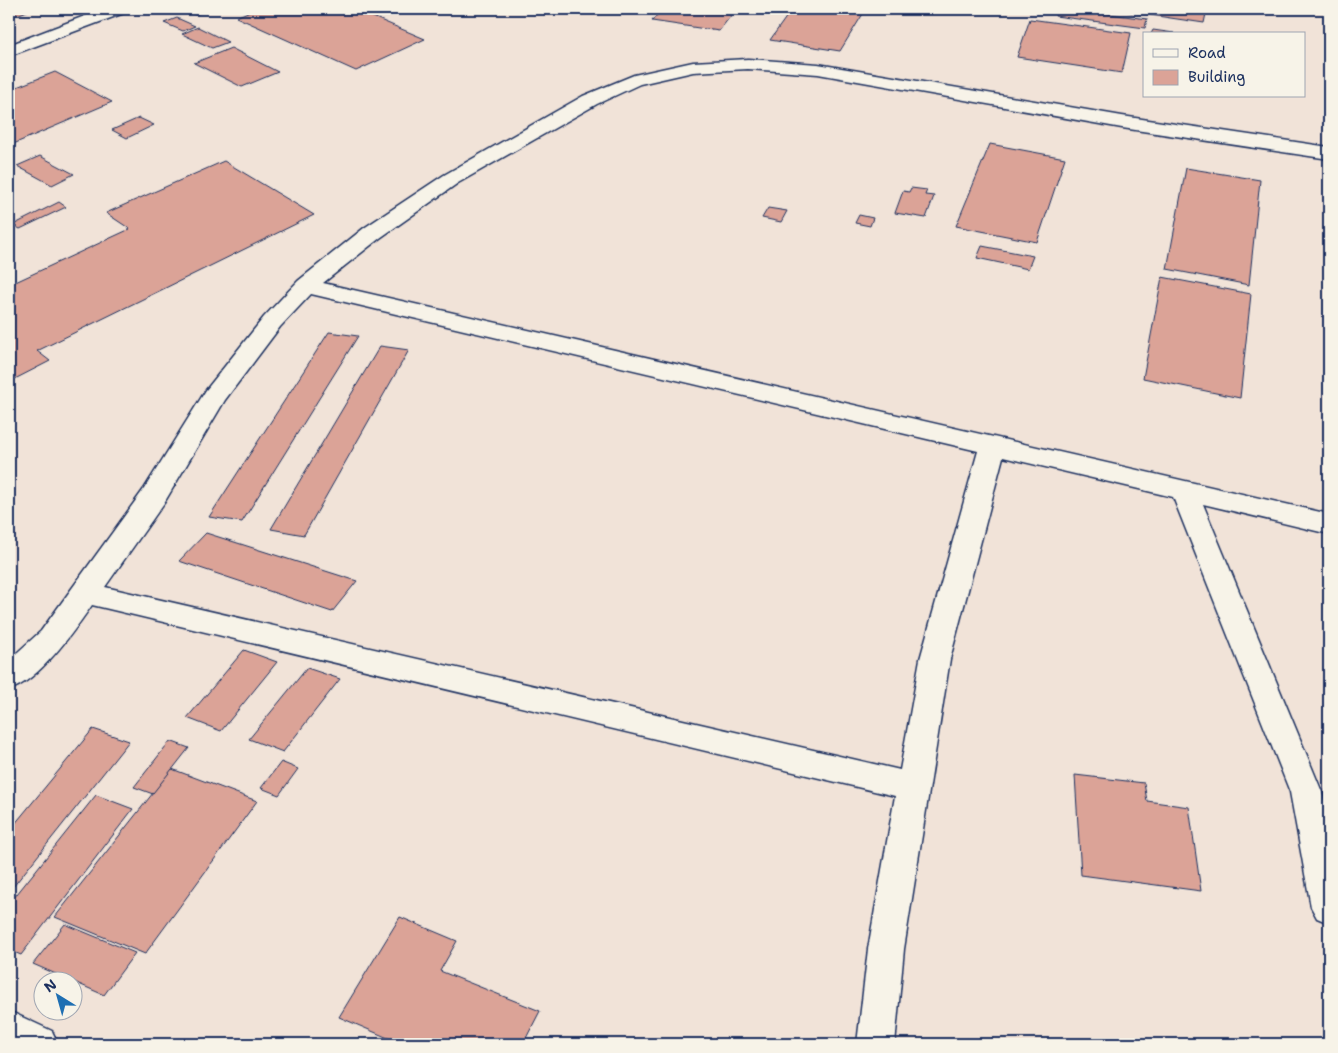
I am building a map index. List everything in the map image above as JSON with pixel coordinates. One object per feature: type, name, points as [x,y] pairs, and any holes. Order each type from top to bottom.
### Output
[{"type":"street","points":[[9,51],[118,9]]},
{"type":"street","points":[[9,678],[52,639],[154,496],[215,396],[272,322],[306,286],[372,233],[451,179],[590,100],[634,80],[693,67],[748,64],[818,69],[1122,122],[1329,153]]},
{"type":"street","points":[[306,286],[1329,524]]},
{"type":"street","points":[[876,1044],[886,949],[936,659],[993,446]]},
{"type":"street","points":[[1184,490],[1306,792],[1329,907]]},
{"type":"street","points":[[85,593],[914,787]]},
{"type":"street","points":[[9,1029],[39,1044]]},
{"type":"building","points":[[32,9],[17,15],[10,11]]},
{"type":"building","points":[[182,9],[199,9],[204,11],[195,15]]},
{"type":"building","points":[[255,9],[354,9],[425,39],[356,71],[236,17]]},
{"type":"building","points":[[662,9],[736,9],[719,31],[652,21]]},
{"type":"building","points":[[792,9],[866,9],[840,51],[770,40]]},
{"type":"building","points":[[1057,9],[1072,9],[1147,19],[1145,28],[1055,16]]},
{"type":"building","points":[[1110,9],[1207,9],[1204,23]]},
{"type":"building","points":[[177,18],[195,26],[183,31],[164,23]]},
{"type":"building","points":[[1030,19],[1131,33],[1122,73],[1017,57]]},
{"type":"building","points":[[198,27],[228,42],[212,48],[182,34]]},
{"type":"building","points":[[231,48],[278,72],[242,87],[194,63]]},
{"type":"building","points":[[55,72],[112,102],[11,145],[9,144],[9,90]]},
{"type":"building","points":[[139,118],[154,125],[127,138],[112,130]]},
{"type":"building","points":[[990,144],[1065,158],[1037,242],[956,226]]},
{"type":"building","points":[[40,156],[74,174],[52,185],[17,166]]},
{"type":"building","points":[[224,161],[314,215],[37,351],[50,361],[9,382],[9,285],[130,229],[106,213]]},
{"type":"building","points":[[1186,168],[1260,180],[1249,285],[1167,269]]},
{"type":"building","points":[[911,188],[927,190],[925,195],[934,196],[926,218],[895,213],[903,191],[909,192]]},
{"type":"building","points":[[59,202],[66,207],[20,229],[13,225]]},
{"type":"building","points":[[768,208],[787,211],[781,222],[762,218]]},
{"type":"building","points":[[859,215],[873,218],[870,226],[855,223]]},
{"type":"building","points":[[982,246],[1033,256],[1028,269],[977,258]]},
{"type":"building","points":[[1162,277],[1251,294],[1240,398],[1143,378]]},
{"type":"building","points":[[329,332],[358,336],[242,522],[209,517]]},
{"type":"building","points":[[380,346],[409,350],[304,535],[271,529]]},
{"type":"building","points":[[206,533],[357,581],[332,612],[179,561]]},
{"type":"building","points":[[244,650],[277,662],[221,731],[187,718]]},
{"type":"building","points":[[307,668],[340,679],[283,752],[249,739]]},
{"type":"building","points":[[93,729],[129,741],[9,892],[9,831]]},
{"type":"building","points":[[170,741],[189,748],[153,794],[134,787]]},
{"type":"building","points":[[281,762],[298,769],[279,795],[261,788]]},
{"type":"building","points":[[172,769],[257,801],[145,954],[55,917]]},
{"type":"building","points":[[1075,775],[1144,783],[1147,801],[1189,807],[1201,891],[1081,875]]},
{"type":"building","points":[[96,795],[133,809],[21,955],[9,950],[9,904]]},
{"type":"building","points":[[400,917],[457,941],[440,971],[540,1011],[523,1044],[402,1044],[339,1017]]},
{"type":"building","points":[[65,924],[135,953],[104,995],[82,985],[82,970],[47,970],[33,964]]}]
